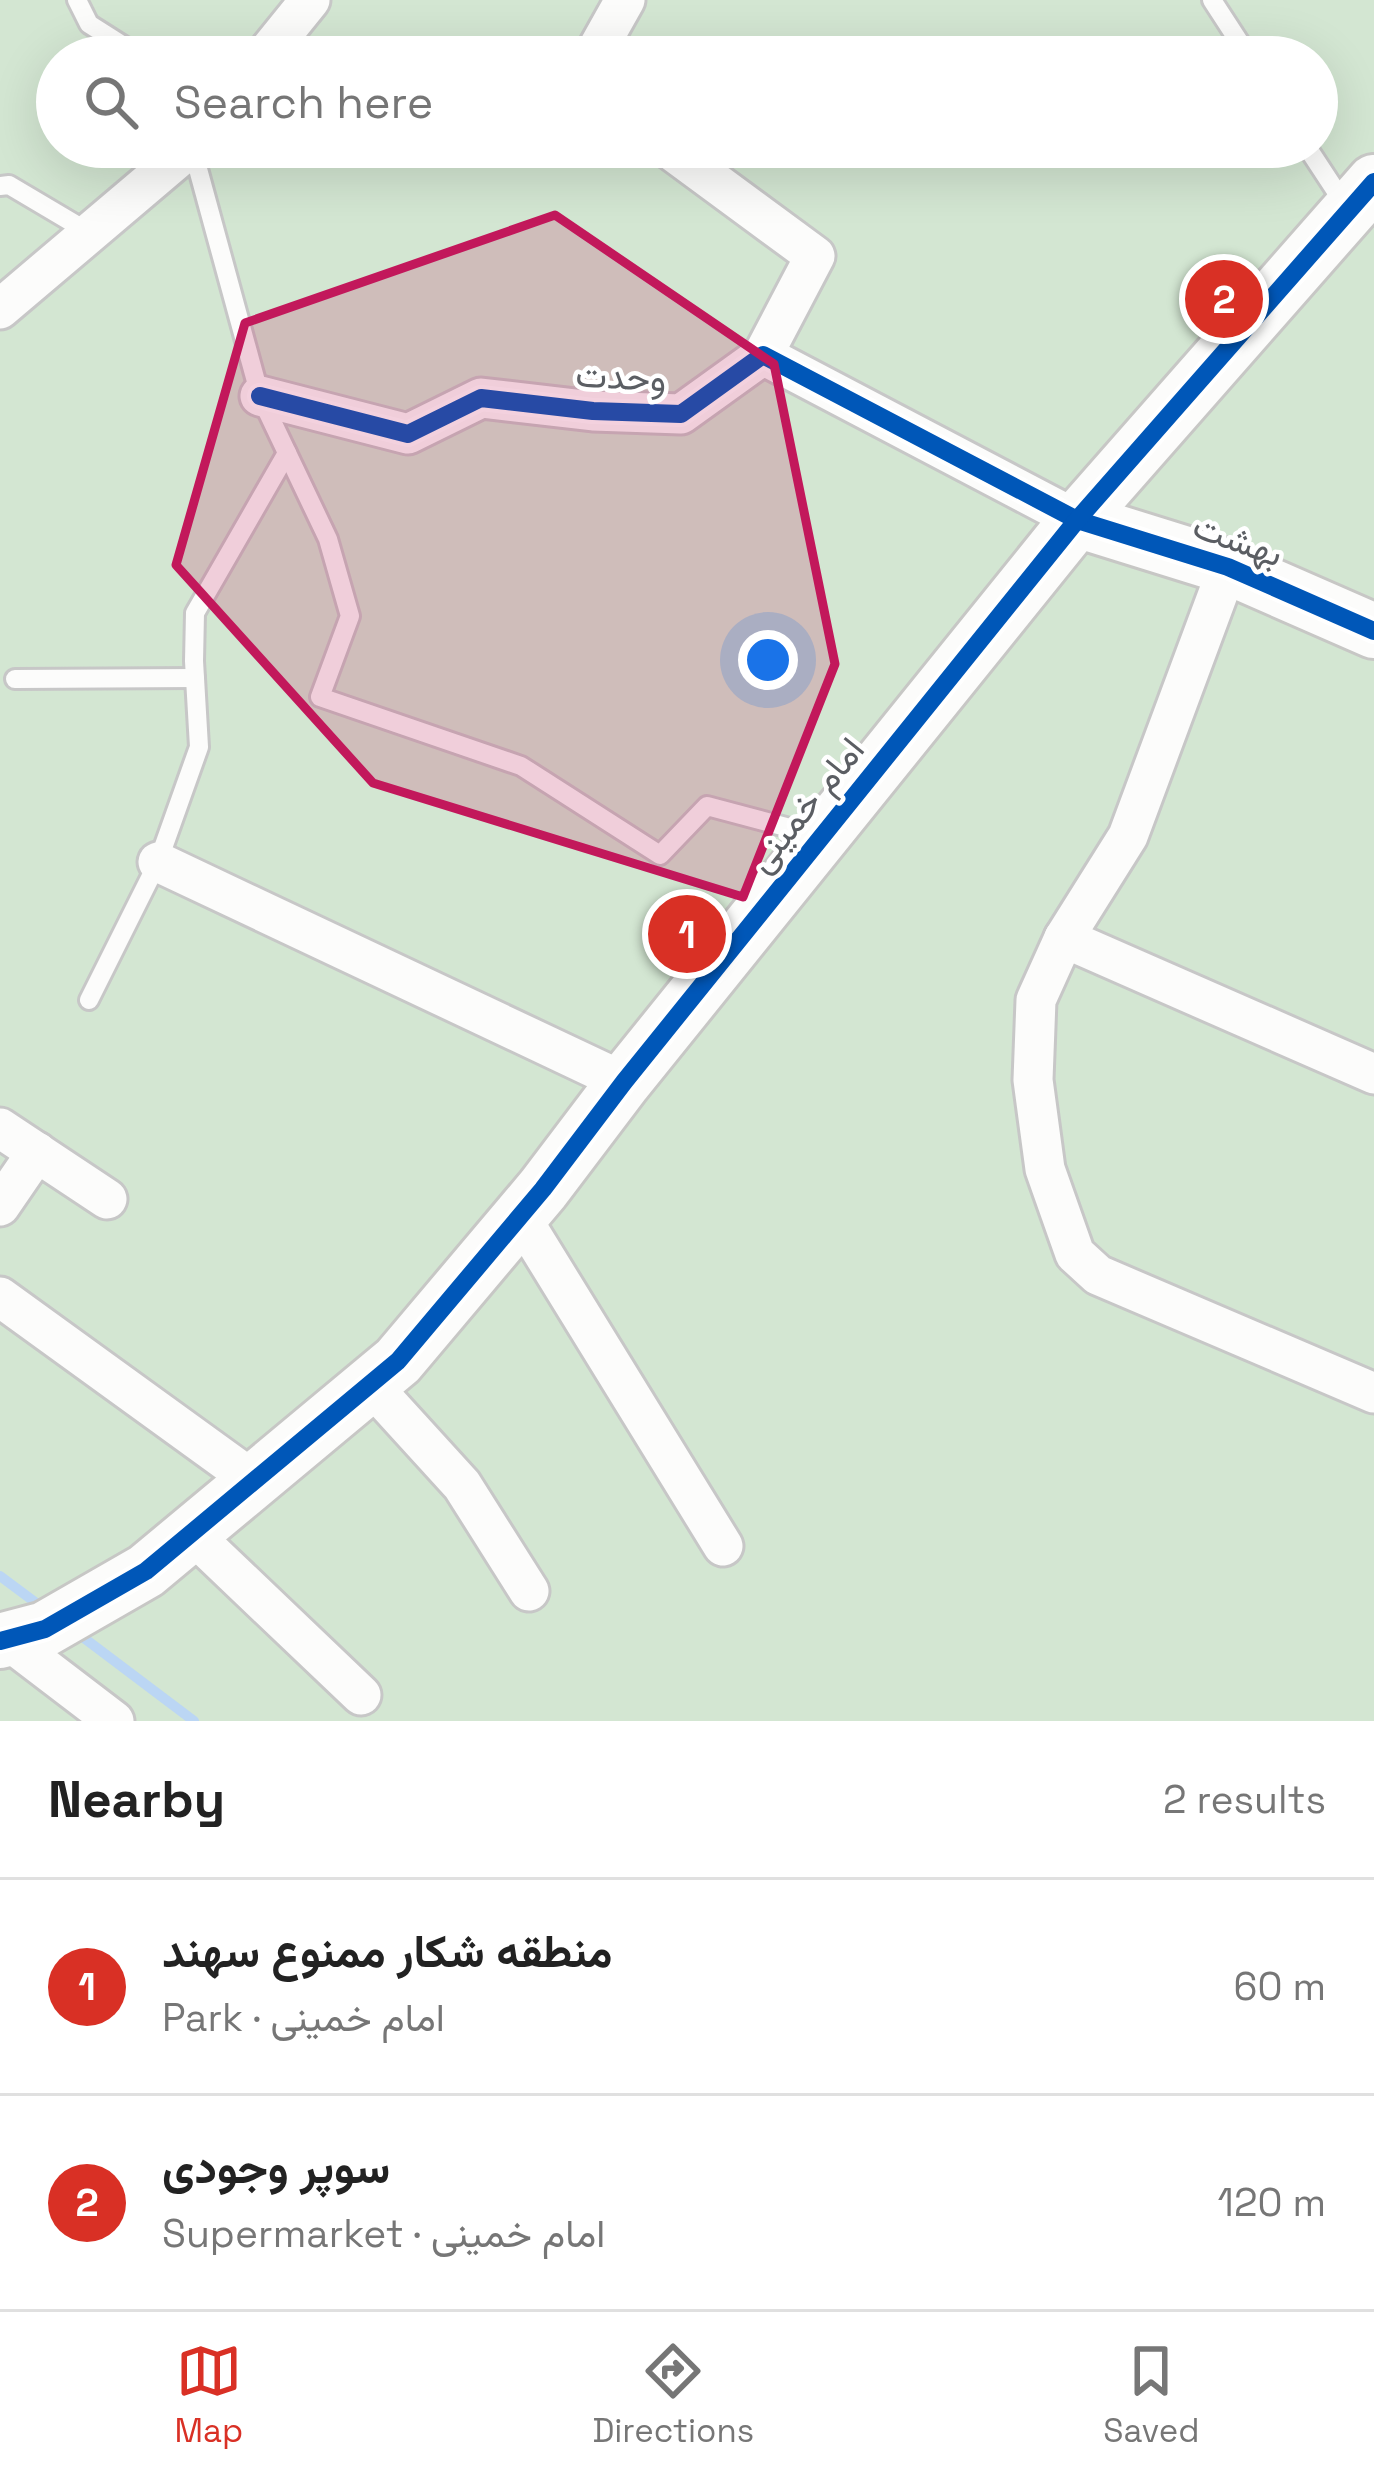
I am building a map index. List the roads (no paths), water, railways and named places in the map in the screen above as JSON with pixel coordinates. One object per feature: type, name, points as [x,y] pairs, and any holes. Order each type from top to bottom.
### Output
[{"type":"street","points":[[281,36],[310,0]]},
{"type":"street","points":[[605,36],[625,0]]},
{"type":"street","points":[[0,309],[167,168]]},
{"type":"street","points":[[696,168],[815,256],[763,355],[1077,520]]},
{"type":"street","name":"امام خمینی","points":[[18,1637],[146,1571],[398,1360],[520,1216],[1077,520],[1361,196]]},
{"type":"street","name":"وحدت","points":[[260,396],[408,434],[482,398],[681,415],[763,355]]},
{"type":"street","name":"بهشت","points":[[1077,520],[1228,568],[1374,631]]},
{"type":"street","points":[[1228,568],[1128,836],[1064,938],[1036,1000],[1034,1081],[1045,1169],[1075,1254],[1098,1275],[1374,1393]]},
{"type":"street","points":[[158,862],[624,1082]]},
{"type":"street","points":[[1064,938],[1374,1074]]},
{"type":"street","points":[[0,1129],[107,1198]]},
{"type":"street","points":[[0,1206],[37,1152]]},
{"type":"street","points":[[520,1216],[723,1546]]},
{"type":"street","points":[[0,1298],[254,1481]]},
{"type":"street","points":[[370,1384],[462,1485],[529,1591]]},
{"type":"street","points":[[191,1533],[361,1695]]},
{"type":"street","points":[[18,1637],[114,1721]]},
{"type":"lane","points":[[77,0],[89,24],[108,36]]},
{"type":"lane","points":[[1212,0],[1235,36]]},
{"type":"lane","points":[[198,168],[260,396],[328,539],[350,616],[320,697],[521,766],[660,855],[707,806],[824,837]]},
{"type":"lane","points":[[1330,168],[1361,196]]},
{"type":"lane","points":[[0,186],[10,184],[90,232]]},
{"type":"lane","points":[[89,1000],[158,862],[199,746],[195,613],[287,453]]},
{"type":"lane","points":[[15,679],[195,678]]},
{"type":"waterway","points":[[0,1576],[47,1611]]},
{"type":"waterway","points":[[72,1629],[194,1721]]},
{"type":"place","name":"سوپر وجودی","points":[[1224,299]]},
{"type":"place","name":"منطقه شکار ممنوع سهند","points":[[687,934]]}]
